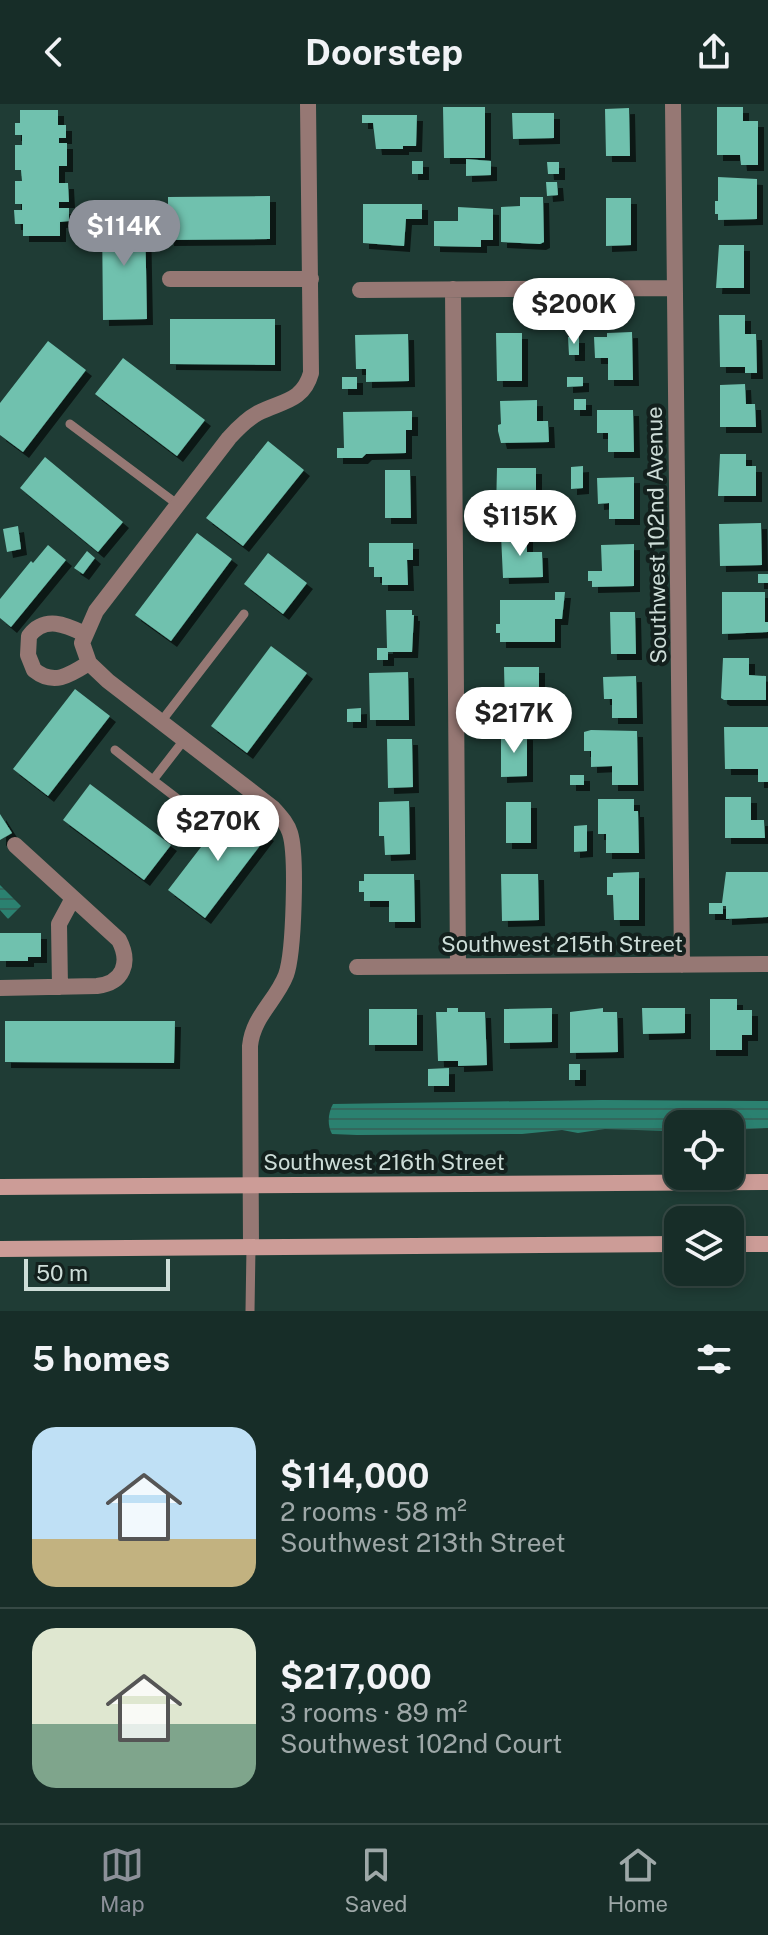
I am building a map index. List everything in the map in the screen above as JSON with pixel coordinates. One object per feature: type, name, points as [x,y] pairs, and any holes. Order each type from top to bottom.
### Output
[{"type":"main road","name":"Southwest 216th Street","points":[[0,1187],[768,1182]]},
{"type":"main road","points":[[0,1249],[664,1244]]},
{"type":"main road","points":[[744,1244],[768,1244]]},
{"type":"street","points":[[251,1247],[251,1037],[258,1019],[282,985],[289,966],[293,845],[287,825],[273,808],[160,723],[89,663],[83,650],[85,634],[96,611],[229,438],[247,420],[303,391],[311,373],[308,104]]},
{"type":"street","name":"Southwest 102nd Avenue","points":[[673,104],[682,965]]},
{"type":"street","points":[[170,279],[311,279]]},
{"type":"street","points":[[360,290],[675,288]]},
{"type":"street","points":[[453,289],[458,966]]},
{"type":"street","points":[[85,634],[59,623],[41,625],[29,636],[28,655],[34,670],[48,678],[66,677],[89,663]]},
{"type":"street","points":[[0,988],[108,985],[119,979],[123,971],[124,949],[119,940],[15,845]]},
{"type":"street","points":[[60,987],[59,924],[73,898]]},
{"type":"street","name":"Southwest 215th Street","points":[[357,967],[768,964]]},
{"type":"lane","points":[[70,424],[177,504]]},
{"type":"lane","points":[[160,723],[244,614]]},
{"type":"lane","points":[[153,780],[184,740]]},
{"type":"lane","points":[[115,750],[200,816]]},
{"type":"lane","points":[[250,1311],[251,1247]]},
{"type":"shaded area","points":[[0,885],[21,906],[8,919],[0,910]]},
{"type":"shaded area","points":[[768,1101],[768,1128],[744,1129],[744,1110],[664,1110],[664,1131],[605,1129],[578,1133],[562,1130],[522,1134],[332,1134],[329,1115],[333,1104]]},
{"type":"building","points":[[443,107],[485,107],[485,158],[444,158]]},
{"type":"building","points":[[717,107],[743,107],[743,121],[758,121],[758,165],[741,165],[740,155],[717,155]]},
{"type":"building","points":[[629,108],[630,156],[606,156],[605,109]]},
{"type":"building","points":[[20,110],[58,110],[58,125],[66,125],[66,138],[59,138],[59,143],[67,143],[67,166],[59,166],[59,183],[68,183],[69,202],[59,202],[59,208],[69,208],[69,221],[60,222],[60,236],[23,236],[23,224],[15,224],[14,210],[22,210],[22,204],[15,204],[15,181],[22,181],[21,170],[15,170],[15,145],[22,145],[22,135],[15,135],[15,123],[20,123]]},
{"type":"building","points":[[512,113],[554,113],[554,138],[513,139]]},
{"type":"building","points":[[362,115],[417,115],[416,146],[376,149],[373,123],[362,123]]},
{"type":"building","points":[[466,159],[491,161],[491,175],[466,176]]},
{"type":"building","points":[[412,161],[423,161],[423,174],[412,174]]},
{"type":"building","points":[[547,162],[559,162],[559,174],[548,174]]},
{"type":"building","points":[[718,177],[757,179],[757,219],[718,220],[715,201],[718,201]]},
{"type":"building","points":[[546,182],[557,182],[558,195],[547,196]]},
{"type":"building","points":[[270,196],[270,239],[168,240],[168,197]]},
{"type":"building","points":[[520,197],[543,197],[544,242],[540,244],[501,242],[501,207],[520,206]]},
{"type":"building","points":[[606,198],[631,198],[631,245],[606,246]]},
{"type":"building","points":[[363,204],[422,204],[422,219],[406,219],[404,246],[363,243]]},
{"type":"building","points":[[458,207],[493,209],[493,240],[481,240],[481,247],[434,246],[434,221],[458,221]]},
{"type":"building","points":[[145,216],[147,319],[103,320],[102,217]]},
{"type":"building","points":[[719,245],[744,245],[744,288],[716,288]]},
{"type":"building","points":[[719,315],[745,315],[745,334],[756,334],[757,373],[745,373],[745,367],[720,367]]},
{"type":"building","points":[[170,319],[275,319],[275,365],[170,364]]},
{"type":"building","points":[[632,332],[633,380],[608,380],[608,358],[595,358],[594,337]]},
{"type":"building","points":[[496,333],[522,333],[522,381],[497,381]]},
{"type":"building","points":[[408,334],[409,381],[366,382],[366,369],[356,369],[355,335]]},
{"type":"building","points":[[568,337],[579,337],[579,355],[569,355]]},
{"type":"building","points":[[48,341],[86,370],[23,452],[0,435],[0,403]]},
{"type":"building","points":[[123,358],[205,420],[177,456],[95,394]]},
{"type":"building","points":[[342,377],[357,377],[357,389],[342,389]]},
{"type":"building","points":[[567,377],[583,377],[583,386],[567,387]]},
{"type":"building","points":[[745,384],[746,404],[755,404],[756,427],[720,427],[720,385]]},
{"type":"building","points":[[574,399],[586,399],[586,410],[574,410]]},
{"type":"building","points":[[537,400],[537,421],[548,421],[549,442],[501,443],[498,431],[501,424],[500,401]]},
{"type":"building","points":[[597,410],[633,410],[634,452],[608,452],[608,433],[597,433]]},
{"type":"building","points":[[412,411],[412,430],[406,430],[406,453],[337,458],[337,448],[344,448],[343,412]]},
{"type":"building","points":[[268,441],[304,470],[243,546],[206,518]]},
{"type":"building","points":[[720,454],[746,454],[746,466],[756,466],[756,496],[718,496]]},
{"type":"building","points":[[45,457],[123,522],[98,552],[20,488]]},
{"type":"building","points":[[583,466],[583,488],[571,489],[571,467]]},
{"type":"building","points":[[497,468],[536,468],[536,510],[496,510]]},
{"type":"building","points":[[385,470],[410,470],[411,518],[385,518]]},
{"type":"building","points":[[634,477],[634,519],[609,519],[609,503],[598,504],[597,478]]},
{"type":"building","points":[[761,523],[762,565],[720,566],[719,524]]},
{"type":"building","points":[[18,526],[21,549],[7,552],[3,529]]},
{"type":"building","points":[[197,533],[232,559],[171,641],[135,615]]},
{"type":"building","points":[[501,535],[527,535],[527,552],[542,552],[543,577],[503,578]]},
{"type":"building","points":[[369,543],[413,543],[413,560],[407,560],[408,585],[382,585],[382,577],[374,577],[374,567],[369,567]]},
{"type":"building","points":[[634,544],[634,586],[592,587],[592,581],[588,581],[588,571],[602,571],[601,545]]},
{"type":"building","points":[[48,545],[66,560],[11,627],[0,618],[0,599]]},
{"type":"building","points":[[87,551],[95,558],[83,574],[74,568]]},
{"type":"building","points":[[268,553],[307,583],[283,614],[244,584]]},
{"type":"building","points":[[758,574],[768,574],[768,583],[758,583]]},
{"type":"building","points":[[555,592],[565,592],[562,619],[555,619],[555,642],[500,642],[496,624],[500,624],[500,600],[555,600]]},
{"type":"building","points":[[722,592],[765,592],[768,632],[722,634]]},
{"type":"building","points":[[386,610],[412,610],[412,652],[388,652],[388,660],[377,660],[377,648],[387,648]]},
{"type":"building","points":[[610,612],[635,612],[636,654],[611,654]]},
{"type":"building","points":[[271,646],[307,673],[247,753],[211,726]]},
{"type":"building","points":[[723,658],[749,658],[749,675],[766,676],[766,700],[721,698]]},
{"type":"building","points":[[504,667],[539,667],[539,687],[530,687],[530,709],[505,709]]},
{"type":"building","points":[[408,672],[409,720],[370,720],[369,673]]},
{"type":"building","points":[[636,676],[637,718],[612,718],[612,699],[604,699],[603,677]]},
{"type":"building","points":[[75,689],[110,716],[48,796],[13,769]]},
{"type":"building","points":[[361,708],[361,722],[347,722],[347,709]]},
{"type":"building","points":[[724,727],[768,727],[768,782],[758,782],[758,769],[725,769]]},
{"type":"building","points":[[637,731],[638,785],[612,785],[612,766],[591,767],[591,751],[584,751],[584,732]]},
{"type":"building","points":[[501,734],[527,734],[527,776],[501,777]]},
{"type":"building","points":[[387,739],[412,739],[413,787],[388,788]]},
{"type":"building","points":[[570,775],[584,775],[584,785],[570,785]]},
{"type":"building","points":[[90,784],[171,845],[144,880],[63,820]]},
{"type":"building","points":[[725,797],[751,797],[751,820],[764,820],[765,838],[725,838]]},
{"type":"building","points":[[598,799],[634,799],[634,811],[638,811],[639,853],[606,853],[606,834],[598,834]]},
{"type":"building","points":[[409,801],[410,854],[385,855],[384,836],[379,836],[379,802]]},
{"type":"building","points":[[506,802],[531,802],[531,843],[506,843]]},
{"type":"building","points":[[231,808],[268,835],[205,918],[168,890]]},
{"type":"building","points":[[0,814],[12,833],[0,840]]},
{"type":"building","points":[[587,825],[587,851],[574,852],[574,826]]},
{"type":"building","points":[[639,872],[639,920],[614,920],[613,895],[607,895],[607,877],[613,877],[613,873]]},
{"type":"building","points":[[726,872],[768,872],[768,917],[726,919],[726,906],[723,906],[723,914],[709,914],[709,903],[722,903]]},
{"type":"building","points":[[364,874],[414,874],[415,922],[389,922],[389,901],[364,901],[364,892],[359,892],[359,881],[364,881]]},
{"type":"building","points":[[501,874],[538,874],[539,920],[502,921]]},
{"type":"building","points":[[0,933],[41,933],[41,957],[28,957],[28,961],[0,961]]},
{"type":"building","points":[[710,999],[737,999],[737,1010],[752,1010],[752,1035],[742,1035],[742,1050],[710,1050]]},
{"type":"building","points":[[447,1008],[458,1008],[458,1012],[485,1012],[487,1065],[458,1066],[458,1061],[438,1061],[436,1012],[447,1012]]},
{"type":"building","points":[[552,1008],[552,1042],[504,1043],[504,1009]]},
{"type":"building","points":[[603,1008],[603,1012],[617,1012],[618,1052],[570,1053],[570,1012]]},
{"type":"building","points":[[642,1008],[685,1008],[685,1033],[643,1034]]},
{"type":"building","points":[[369,1009],[417,1009],[417,1045],[369,1045]]},
{"type":"building","points":[[5,1021],[175,1021],[174,1063],[5,1062]]},
{"type":"building","points":[[569,1064],[580,1064],[580,1080],[569,1080]]},
{"type":"building","points":[[449,1068],[449,1086],[428,1086],[428,1069]]}]
